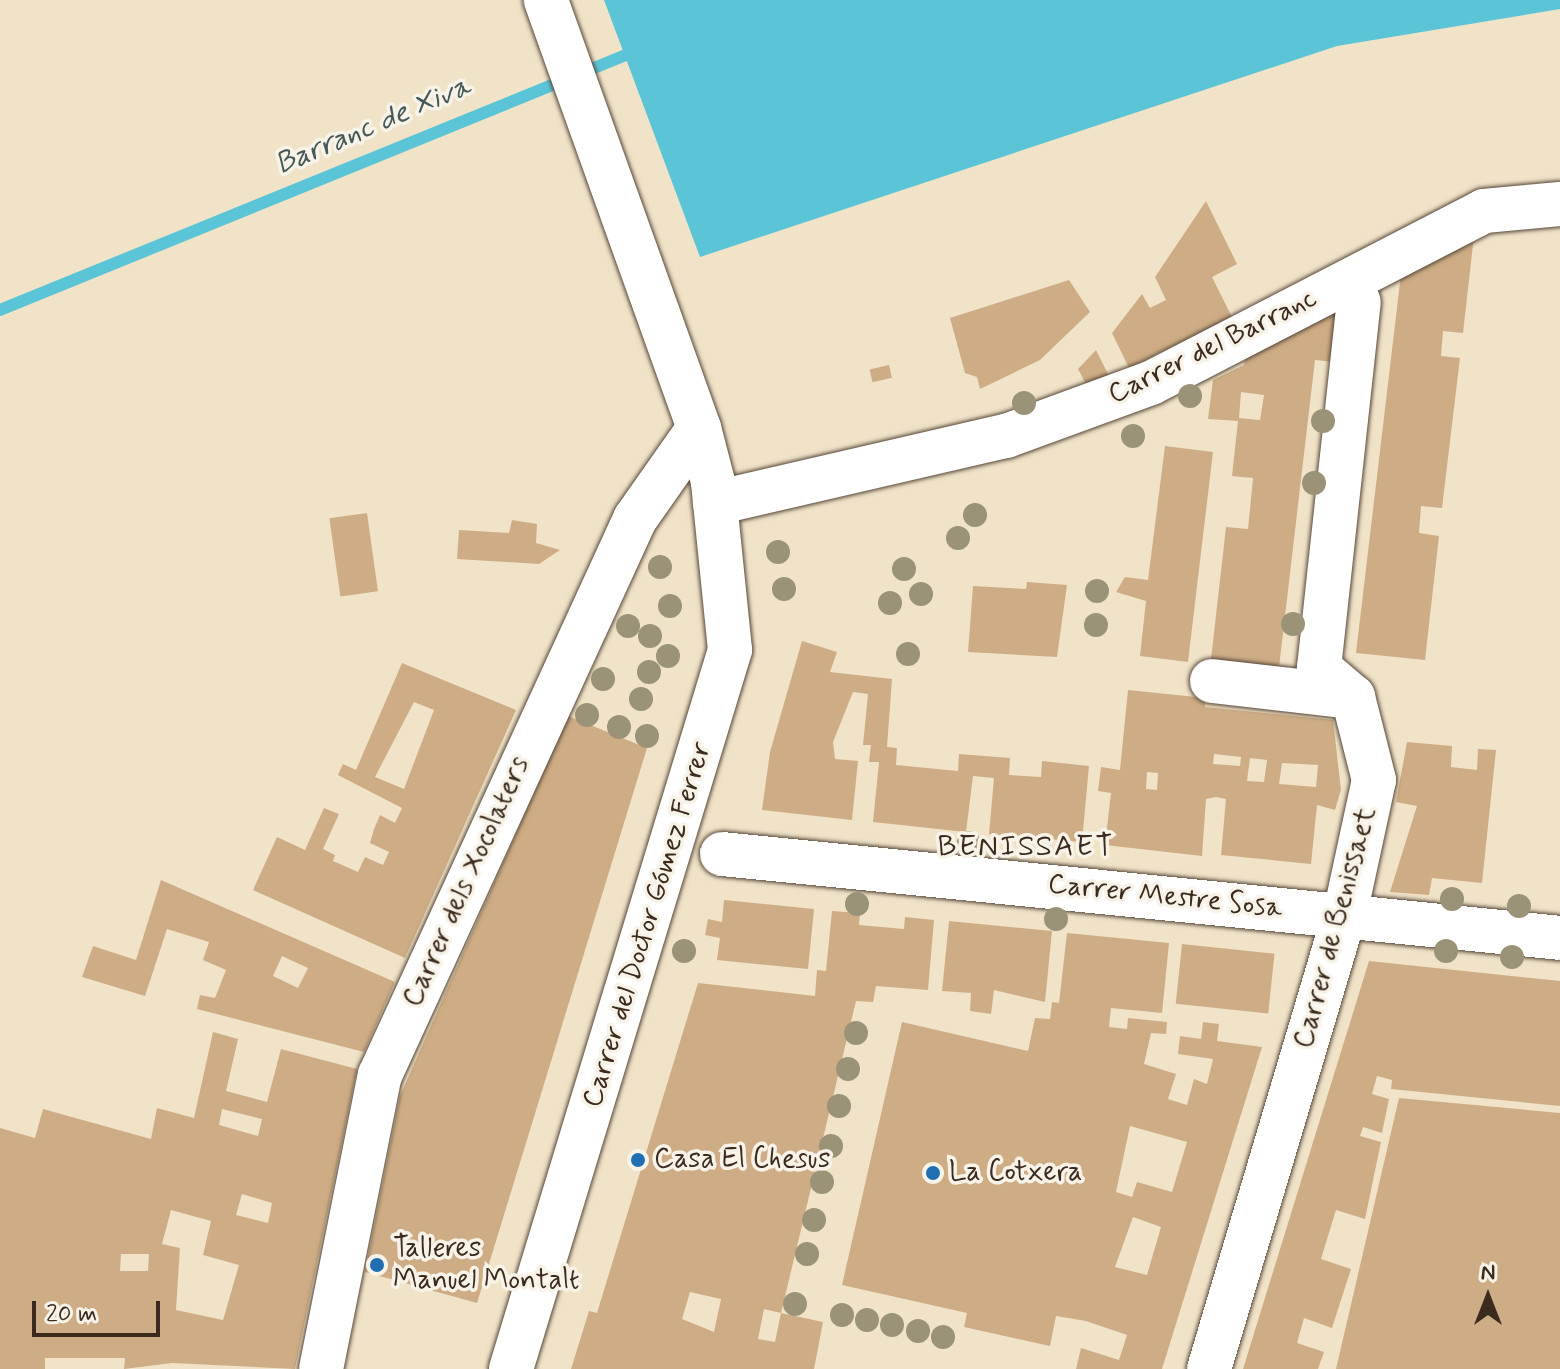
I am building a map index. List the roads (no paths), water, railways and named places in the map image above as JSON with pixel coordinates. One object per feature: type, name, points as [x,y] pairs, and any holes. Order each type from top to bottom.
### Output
[{"type":"street","name":"Carrer del Doctor Gómez Ferrer","points":[[513,1366],[730,650],[714,492],[697,421],[546,0]]},
{"type":"street","name":"Carrer del Barranc","points":[[714,492],[1006,436],[1151,383],[1484,211],[1560,204]]},
{"type":"street","points":[[1353,697],[1319,668],[1359,302]]},
{"type":"street","name":"Carrer dels Xocolaters","points":[[321,1369],[380,1075],[635,519],[697,421]]},
{"type":"street","points":[[1212,681],[1353,697]]},
{"type":"street","name":"Carrer de Benissaet","points":[[1209,1369],[1345,914],[1374,780],[1353,697]]},
{"type":"street","name":"Carrer Mestre Sosa","points":[[722,854],[1345,914],[1560,938]]},
{"type":"water","points":[[604,0],[1560,0],[1560,9],[1337,46],[700,257]]},
{"type":"waterway","name":"Barranc de Xiva","points":[[0,310],[638,50]]},
{"type":"place","name":"Casa El Chesus","points":[[638,1160]]},
{"type":"place","name":"La Cotxera","points":[[933,1173]]},
{"type":"place","name":"Talleres Manuel Montalt","points":[[377,1265]]},
{"type":"district","name":"BENISSAET","points":[[1026,847]]}]
